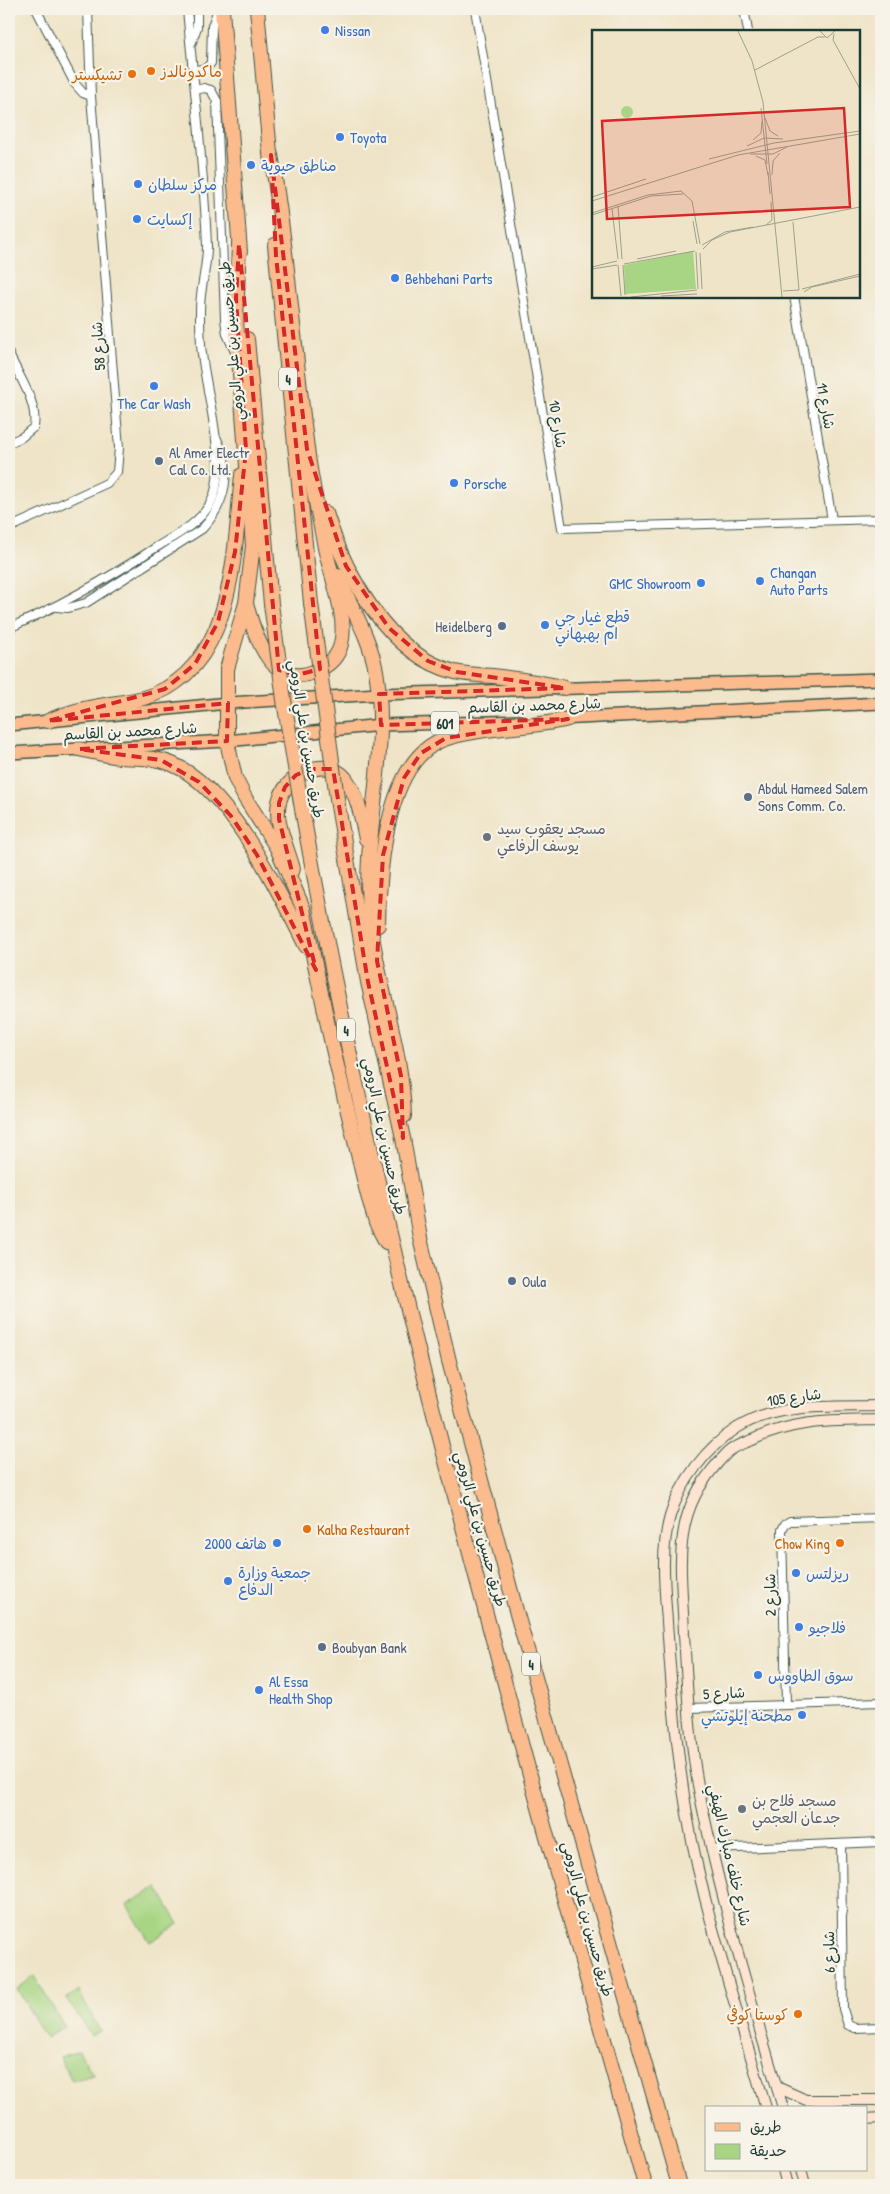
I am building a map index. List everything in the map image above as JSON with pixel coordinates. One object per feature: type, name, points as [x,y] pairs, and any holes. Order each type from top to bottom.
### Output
[{"type":"highway","name":"طريق حسين بن علي الرومي","points":[[222,9],[239,244],[271,604],[285,707],[320,913],[393,1251],[481,1595],[645,2185]]},
{"type":"highway","name":"طريق حسين بن علي الرومي","points":[[257,9],[271,155],[276,256],[311,602],[338,806],[368,982],[403,1138],[420,1238],[449,1361],[517,1614],[679,2185]]},
{"type":"highway","points":[[246,603],[263,651],[271,663],[283,671],[311,674],[324,668],[334,658],[341,646],[342,624],[321,528],[307,449],[281,216],[271,155]]},
{"type":"highway","points":[[239,244],[236,299],[253,546],[246,603],[227,669],[227,741],[235,778],[245,798],[277,848],[303,908]]},
{"type":"highway","points":[[307,449],[338,550],[373,608],[403,643],[428,661],[457,672],[515,679],[564,688]]},
{"type":"highway","points":[[48,721],[86,708],[134,700],[155,694],[181,678],[200,656],[218,622],[232,569],[246,450]]},
{"type":"highway","points":[[321,528],[339,578],[366,637],[376,670],[381,725],[369,854],[369,908],[377,961],[394,1033],[401,1076],[404,1104],[403,1138]]},
{"type":"highway","points":[[377,961],[380,883],[387,835],[404,778],[416,758],[433,744],[453,736],[543,725],[568,719]]},
{"type":"highway","points":[[79,749],[99,754],[161,760],[182,768],[199,782],[231,816],[249,842],[274,884],[316,970]]},
{"type":"highway","points":[[369,854],[360,810],[352,788],[343,776],[328,769],[311,769],[296,776],[285,787],[279,803],[279,819],[303,908],[367,1192],[376,1223],[393,1251]]},
{"type":"highway","points":[[660,2117],[687,2185]]},
{"type":"main road","name":"شارع محمد بن القاسم","points":[[10,723],[228,703],[379,694],[881,679]]},
{"type":"main road","name":"شارع محمد بن القاسم","points":[[9,753],[227,741],[381,725],[568,719],[881,703]]},
{"type":"main road","points":[[800,707],[881,708]]},
{"type":"street","points":[[36,9],[75,84],[83,93],[91,96]]},
{"type":"street","name":"شارع 58","points":[[9,528],[106,483],[117,472],[119,448],[91,96],[88,9]]},
{"type":"street","points":[[9,628],[57,607],[101,583],[186,528],[201,516],[211,503],[216,486],[215,436],[201,346],[200,305],[207,247],[195,70],[187,9]]},
{"type":"street","points":[[192,42],[197,27],[197,9]]},
{"type":"street","points":[[195,70],[205,69],[211,63],[212,26],[218,9]]},
{"type":"street","name":"شارع 10","points":[[475,9],[562,528],[881,519]]},
{"type":"street","points":[[744,9],[748,30]]},
{"type":"street","points":[[196,90],[208,89],[213,92],[216,101],[226,326],[230,343],[239,359]]},
{"type":"street","points":[[9,138],[9,146]]},
{"type":"street","name":"شارع 11","points":[[794,298],[832,520]]},
{"type":"street","points":[[9,354],[33,405],[35,418],[34,427],[22,437],[9,443]]},
{"type":"street","name":"شارع 105","points":[[666,1606],[665,1544],[670,1517],[681,1490],[693,1471],[713,1447],[738,1428],[761,1416],[789,1410],[881,1406]]},
{"type":"street","points":[[826,1407],[823,1416],[826,1421]]},
{"type":"street","name":"شارع 105","points":[[683,1603],[681,1548],[685,1524],[700,1486],[729,1450],[767,1432],[787,1426],[826,1421],[881,1420]]},
{"type":"street","name":"شارع 2","points":[[786,1704],[782,1530],[785,1524],[790,1521],[881,1518]]},
{"type":"street","points":[[666,1606],[674,1600],[683,1603]]},
{"type":"street","name":"شارع خلف مبارك الهيفي","points":[[683,1603],[689,1708],[698,1784],[730,1928],[782,2106]]},
{"type":"street","name":"شارع خلف مبارك الهيفي","points":[[666,1606],[675,1734],[687,1815],[706,1898],[765,2106]]},
{"type":"street","name":"شارع 5","points":[[689,1708],[881,1702]]},
{"type":"street","points":[[713,1850],[881,1842]]},
{"type":"street","name":"شارع 6","points":[[841,1844],[844,2009],[848,2025],[855,2028],[881,2027]]},
{"type":"street","points":[[728,1977],[740,1978],[743,1970]]},
{"type":"street","points":[[735,2000],[735,1996],[740,1991],[750,1994]]},
{"type":"street","points":[[776,2088],[806,2100],[881,2100]]},
{"type":"street","points":[[844,2106],[851,2100]]},
{"type":"street","points":[[868,2118],[881,2118]]},
{"type":"street","points":[[784,2172],[787,2185]]},
{"type":"street","points":[[802,2172],[805,2185]]},
{"type":"highlighted area","points":[[271,155],[307,449],[346,566],[389,628],[428,661],[457,672],[565,688],[379,694],[381,725],[568,719],[446,738],[421,753],[404,778],[383,855],[377,961],[401,1076],[403,1138],[368,982],[333,769],[311,769],[296,775],[285,787],[279,803],[279,819],[316,970],[257,855],[231,816],[199,782],[161,760],[79,749],[227,741],[228,703],[48,721],[165,689],[195,664],[218,622],[235,552],[246,450],[236,299],[239,244],[279,670],[297,675],[320,669],[276,256]]},
{"type":"green space","points":[[157,1887],[179,1924],[150,1942],[127,1905]]},
{"type":"green space","points":[[34,1976],[64,2026],[46,2038],[17,1989]]},
{"type":"green space","points":[[79,1991],[100,2031],[91,2036],[66,1998]]},
{"type":"green space","points":[[79,2051],[93,2075],[72,2081],[60,2057]]},
{"type":"place","name":"Nissan","points":[[325,30]]},
{"type":"place","name":"ماكدونالدز","points":[[151,71]]},
{"type":"place","name":"تشيكستر","points":[[132,74]]},
{"type":"place","name":"Toyota","points":[[340,137]]},
{"type":"place","name":"مناطق حيوية","points":[[251,165]]},
{"type":"place","name":"مركز سلطان","points":[[138,184]]},
{"type":"place","name":"إكسايت","points":[[137,219]]},
{"type":"place","name":"Behbehani Parts","points":[[395,278]]},
{"type":"place","name":"The Car Wash","points":[[154,386]]},
{"type":"place","name":"Al Amer Electr Cal Co. Ltd.","points":[[159,461]]},
{"type":"place","name":"Porsche","points":[[454,483]]},
{"type":"place","name":"Changan Auto Parts","points":[[760,581]]},
{"type":"place","name":"GMC Showroom","points":[[701,583]]},
{"type":"place","name":"قطع غيار جي ام بهبهاني","points":[[545,625]]},
{"type":"place","name":"Heidelberg","points":[[502,626]]},
{"type":"place","name":"Abdul Hameed Salem Sons Comm. Co.","points":[[748,797]]},
{"type":"place","name":"مسجد يعقوب سيد يوسف الرفاعي","points":[[487,837]]},
{"type":"place","name":"Oula","points":[[512,1281]]},
{"type":"place","name":"Kalha Restaurant","points":[[307,1529]]},
{"type":"place","name":"هاتف 2000","points":[[277,1543]]},
{"type":"place","name":"Chow King","points":[[840,1543]]},
{"type":"place","name":"ريزلتس","points":[[796,1573]]},
{"type":"place","name":"جمعية وزارة الدفاع","points":[[228,1581]]},
{"type":"place","name":"فلاجيو","points":[[799,1627]]},
{"type":"place","name":"Boubyan Bank","points":[[322,1647]]},
{"type":"place","name":"سوق الطاووس","points":[[758,1675]]},
{"type":"place","name":"Al Essa Health Shop","points":[[259,1690]]},
{"type":"place","name":"مطحنة إيلوتشي","points":[[802,1715]]},
{"type":"place","name":"مسجد فلاح بن جدعان العجمي","points":[[742,1809]]},
{"type":"place","name":"كوستا كوفي","points":[[798,2014]]}]
